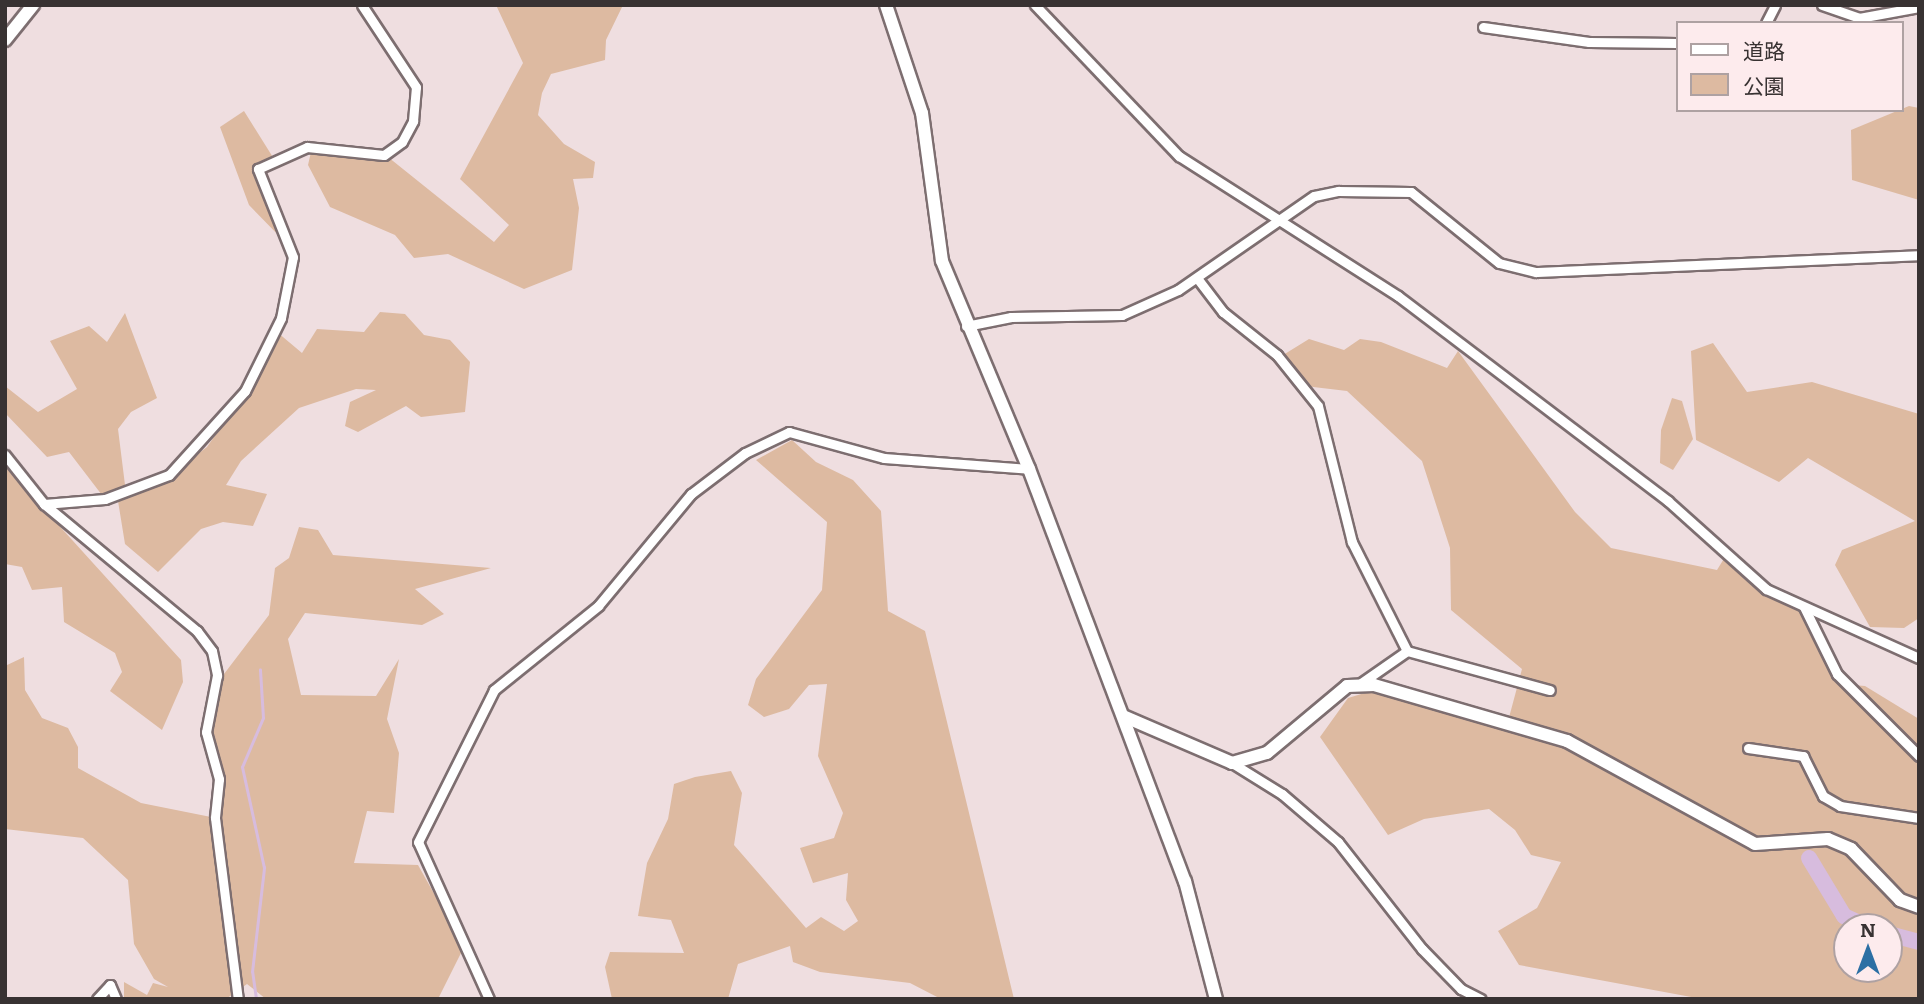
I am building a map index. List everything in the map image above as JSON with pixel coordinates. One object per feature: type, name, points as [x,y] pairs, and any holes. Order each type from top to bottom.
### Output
[{"type":"street","points":[[5,40],[33,5]]},
{"type":"street","points":[[44,504],[104,499],[169,475],[245,391],[281,318],[293,257],[258,169],[307,147],[384,155],[402,142],[414,121],[416,87],[362,5]]},
{"type":"street","points":[[886,5],[922,113],[942,261],[965,326],[1029,469],[1123,716],[1201,929],[1216,999]]},
{"type":"street","points":[[1035,5],[1179,156],[1281,216],[1420,312],[1668,501],[1766,589],[1919,658]]},
{"type":"street","points":[[1767,21],[1776,5]]},
{"type":"street","points":[[1822,5],[1859,18],[1919,8]]},
{"type":"street","points":[[1483,27],[1589,42],[1675,43]]},
{"type":"street","points":[[965,326],[1011,317],[1122,315],[1197,278],[1281,216],[1338,191],[1411,192],[1499,263],[1536,271],[1919,255]]},
{"type":"street","points":[[1197,278],[1223,312],[1277,355],[1318,406],[1352,542],[1407,651],[1550,690]]},
{"type":"street","points":[[489,999],[418,842],[494,690],[598,606],[691,494],[745,453],[789,432],[884,458],[1029,469]]},
{"type":"street","points":[[5,455],[44,504],[198,631],[212,651],[217,675],[206,732],[219,779],[215,818],[237,999]]},
{"type":"street","points":[[1804,607],[1837,674],[1919,756]]},
{"type":"street","points":[[1232,763],[1267,754],[1334,694],[1361,683],[1407,651]]},
{"type":"street","points":[[1361,683],[1567,741],[1755,844],[1828,839],[1852,849],[1900,900],[1919,906]]},
{"type":"street","points":[[1123,716],[1232,763],[1282,794],[1338,842],[1422,949],[1461,989],[1481,999]]},
{"type":"street","points":[[1748,748],[1803,757],[1823,796],[1840,806],[1919,818]]},
{"type":"street","points":[[97,999],[110,985],[116,999]]},
{"type":"green space","points":[[496,5],[623,5],[606,40],[605,60],[551,74],[542,93],[538,115],[564,144],[595,162],[593,178],[573,179],[579,208],[572,270],[524,289],[448,254],[414,258],[395,235],[330,207],[308,165],[311,152],[388,157],[494,242],[509,225],[460,179],[523,63]]},
{"type":"green space","points":[[1909,106],[1919,108],[1919,200],[1852,180],[1851,130],[1894,112],[1903,112],[1903,108]]},
{"type":"green space","points":[[244,111],[274,159],[258,169],[287,244],[249,205],[220,127]]},
{"type":"green space","points":[[380,312],[405,314],[424,335],[450,340],[470,362],[465,412],[421,417],[406,406],[358,432],[345,426],[350,402],[376,390],[356,389],[299,408],[241,461],[226,485],[267,494],[253,526],[223,522],[201,529],[158,572],[125,544],[118,501],[158,484],[207,447],[266,363],[277,332],[302,353],[317,329],[364,332]]},
{"type":"green space","points":[[125,313],[157,398],[131,412],[118,429],[126,493],[105,499],[69,452],[47,457],[5,413],[5,386],[38,412],[77,389],[50,341],[89,326],[107,342]]},
{"type":"green space","points":[[1309,339],[1344,350],[1360,339],[1381,342],[1447,368],[1458,351],[1575,512],[1611,548],[1717,570],[1725,557],[1806,613],[1842,684],[1865,686],[1919,719],[1919,999],[1702,999],[1519,965],[1498,931],[1537,908],[1561,862],[1531,855],[1515,830],[1489,809],[1424,819],[1388,835],[1320,737],[1348,698],[1368,692],[1507,725],[1522,669],[1451,610],[1450,548],[1422,461],[1347,391],[1305,386],[1275,360]]},
{"type":"green space","points":[[1713,343],[1747,392],[1812,382],[1919,414],[1919,618],[1904,628],[1870,627],[1835,565],[1842,550],[1915,521],[1808,458],[1779,482],[1696,440],[1691,351]]},
{"type":"green space","points":[[1672,398],[1682,401],[1693,439],[1673,470],[1660,463],[1661,430]]},
{"type":"green space","points":[[792,440],[816,462],[853,480],[881,511],[888,611],[925,631],[1014,999],[941,999],[910,983],[820,972],[793,962],[790,946],[738,964],[728,999],[612,999],[605,967],[610,952],[684,953],[671,920],[638,916],[647,863],[668,819],[674,784],[695,777],[731,771],[742,793],[734,845],[806,928],[821,917],[844,931],[858,921],[846,900],[848,873],[813,883],[800,848],[834,838],[843,813],[818,756],[827,684],[809,685],[789,709],[764,717],[748,705],[756,679],[822,590],[827,522],[756,460]]},
{"type":"green space","points":[[5,466],[181,660],[183,682],[162,730],[110,691],[122,672],[115,653],[64,622],[62,587],[32,590],[22,567],[5,564]]},
{"type":"green space","points":[[299,527],[318,530],[333,555],[491,568],[415,589],[444,614],[422,625],[305,613],[288,639],[301,695],[376,696],[399,659],[387,719],[399,753],[394,813],[367,811],[354,863],[418,865],[464,947],[438,999],[266,999],[247,984],[226,999],[124,999],[124,982],[147,995],[153,983],[168,987],[154,979],[134,944],[128,880],[83,838],[5,829],[5,666],[24,657],[25,690],[42,718],[68,728],[78,747],[78,768],[141,803],[211,817],[220,859],[223,776],[210,730],[224,674],[269,615],[275,568],[289,558]]},
{"type":"waterway","points":[[256,999],[252,972],[264,868],[242,767],[263,718],[260,670]]},
{"type":"waterway","points":[[1809,858],[1842,913]]},
{"type":"waterway","points":[[1903,938],[1919,942]]}]
